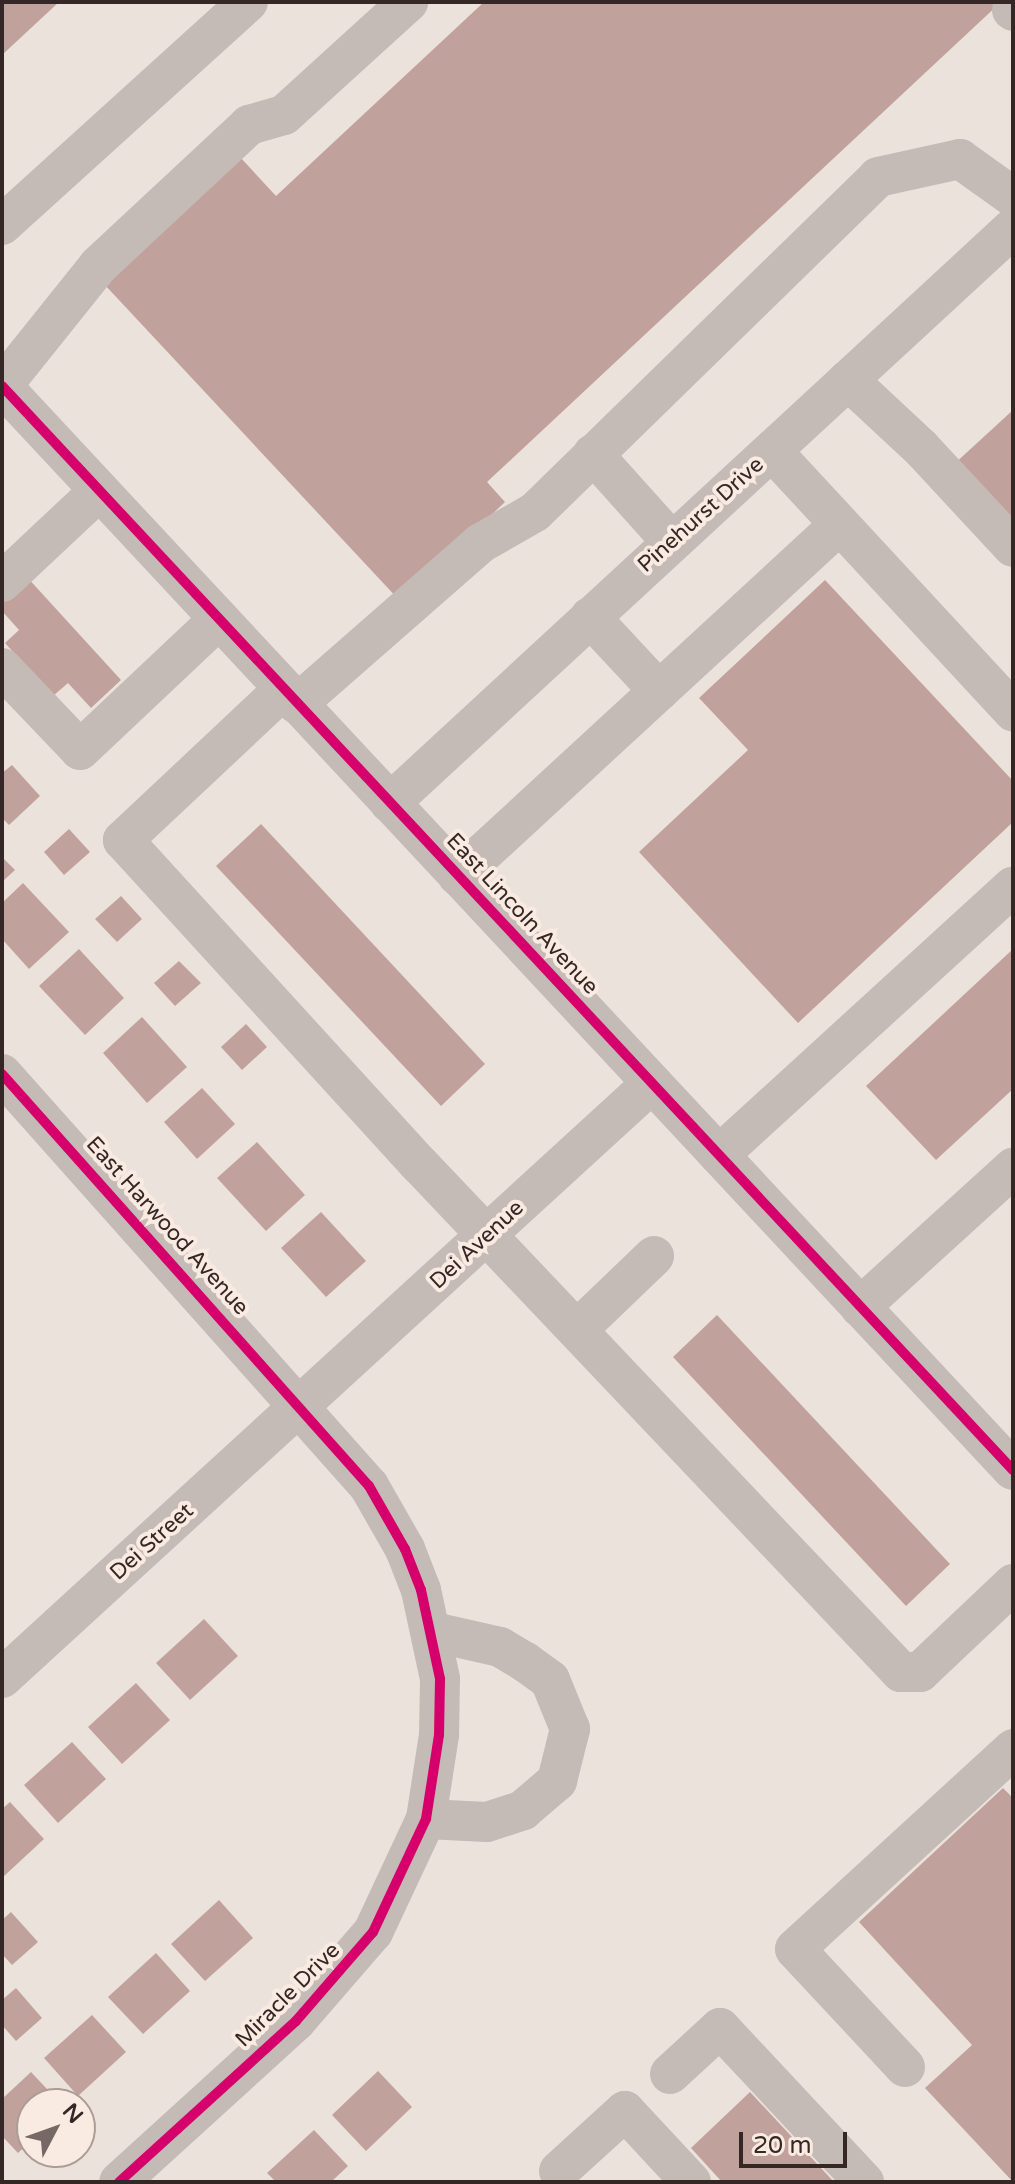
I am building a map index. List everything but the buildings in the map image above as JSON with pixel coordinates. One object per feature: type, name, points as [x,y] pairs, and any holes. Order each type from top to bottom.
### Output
[{"type":"street","points":[[2,225],[248,2]]},
{"type":"street","points":[[2,386],[98,266],[249,125],[284,115],[408,2]]},
{"type":"street","points":[[1011,225],[960,159],[878,177],[535,512],[481,543],[291,696],[123,840],[901,1672],[920,1672],[1013,1584]]},
{"type":"street","name":"Pinehurst Drive","points":[[390,803],[772,451],[1011,225]]},
{"type":"street","points":[[848,380],[921,448],[1013,547]]},
{"type":"street","name":"East Lincoln Avenue","points":[[2,386],[1013,1470]]},
{"type":"street","points":[[772,451],[1013,711]]},
{"type":"street","points":[[593,454],[672,542]]},
{"type":"street","points":[[2,582],[99,491]]},
{"type":"street","points":[[458,876],[839,525]]},
{"type":"street","points":[[590,617],[659,691]]},
{"type":"street","points":[[2,668],[80,750],[219,619]]},
{"type":"street","points":[[719,1155],[1013,887]]},
{"type":"street","name":"East Harwood Avenue","points":[[2,1074],[302,1406]]},
{"type":"street","name":"Dei Avenue","points":[[302,1406],[652,1083]]},
{"type":"street","points":[[860,1307],[1013,1168]]},
{"type":"street","points":[[579,1328],[654,1256]]},
{"type":"street","name":"Miracle Drive","points":[[119,2182],[330,1987],[392,1900],[426,1819],[439,1735],[434,1632],[389,1518],[353,1465],[302,1406]]},
{"type":"street","name":"Dei Street","points":[[2,1678],[302,1406]]},
{"type":"street","points":[[426,1819],[487,1822],[523,1810],[557,1781],[570,1729],[550,1680],[525,1662],[500,1647],[434,1632]]},
{"type":"street","points":[[905,2067],[795,1949],[1013,1749]]},
{"type":"street","points":[[670,2074],[720,2028],[864,2182]]},
{"type":"street","points":[[559,2171],[625,2111],[691,2182]]},
{"type":"cycle path","points":[[2,386],[1013,1470]]},
{"type":"cycle path","points":[[2,1074],[369,1486],[405,1549],[421,1590],[440,1679],[439,1735],[426,1819],[373,1932],[296,2021],[119,2182]]}]
